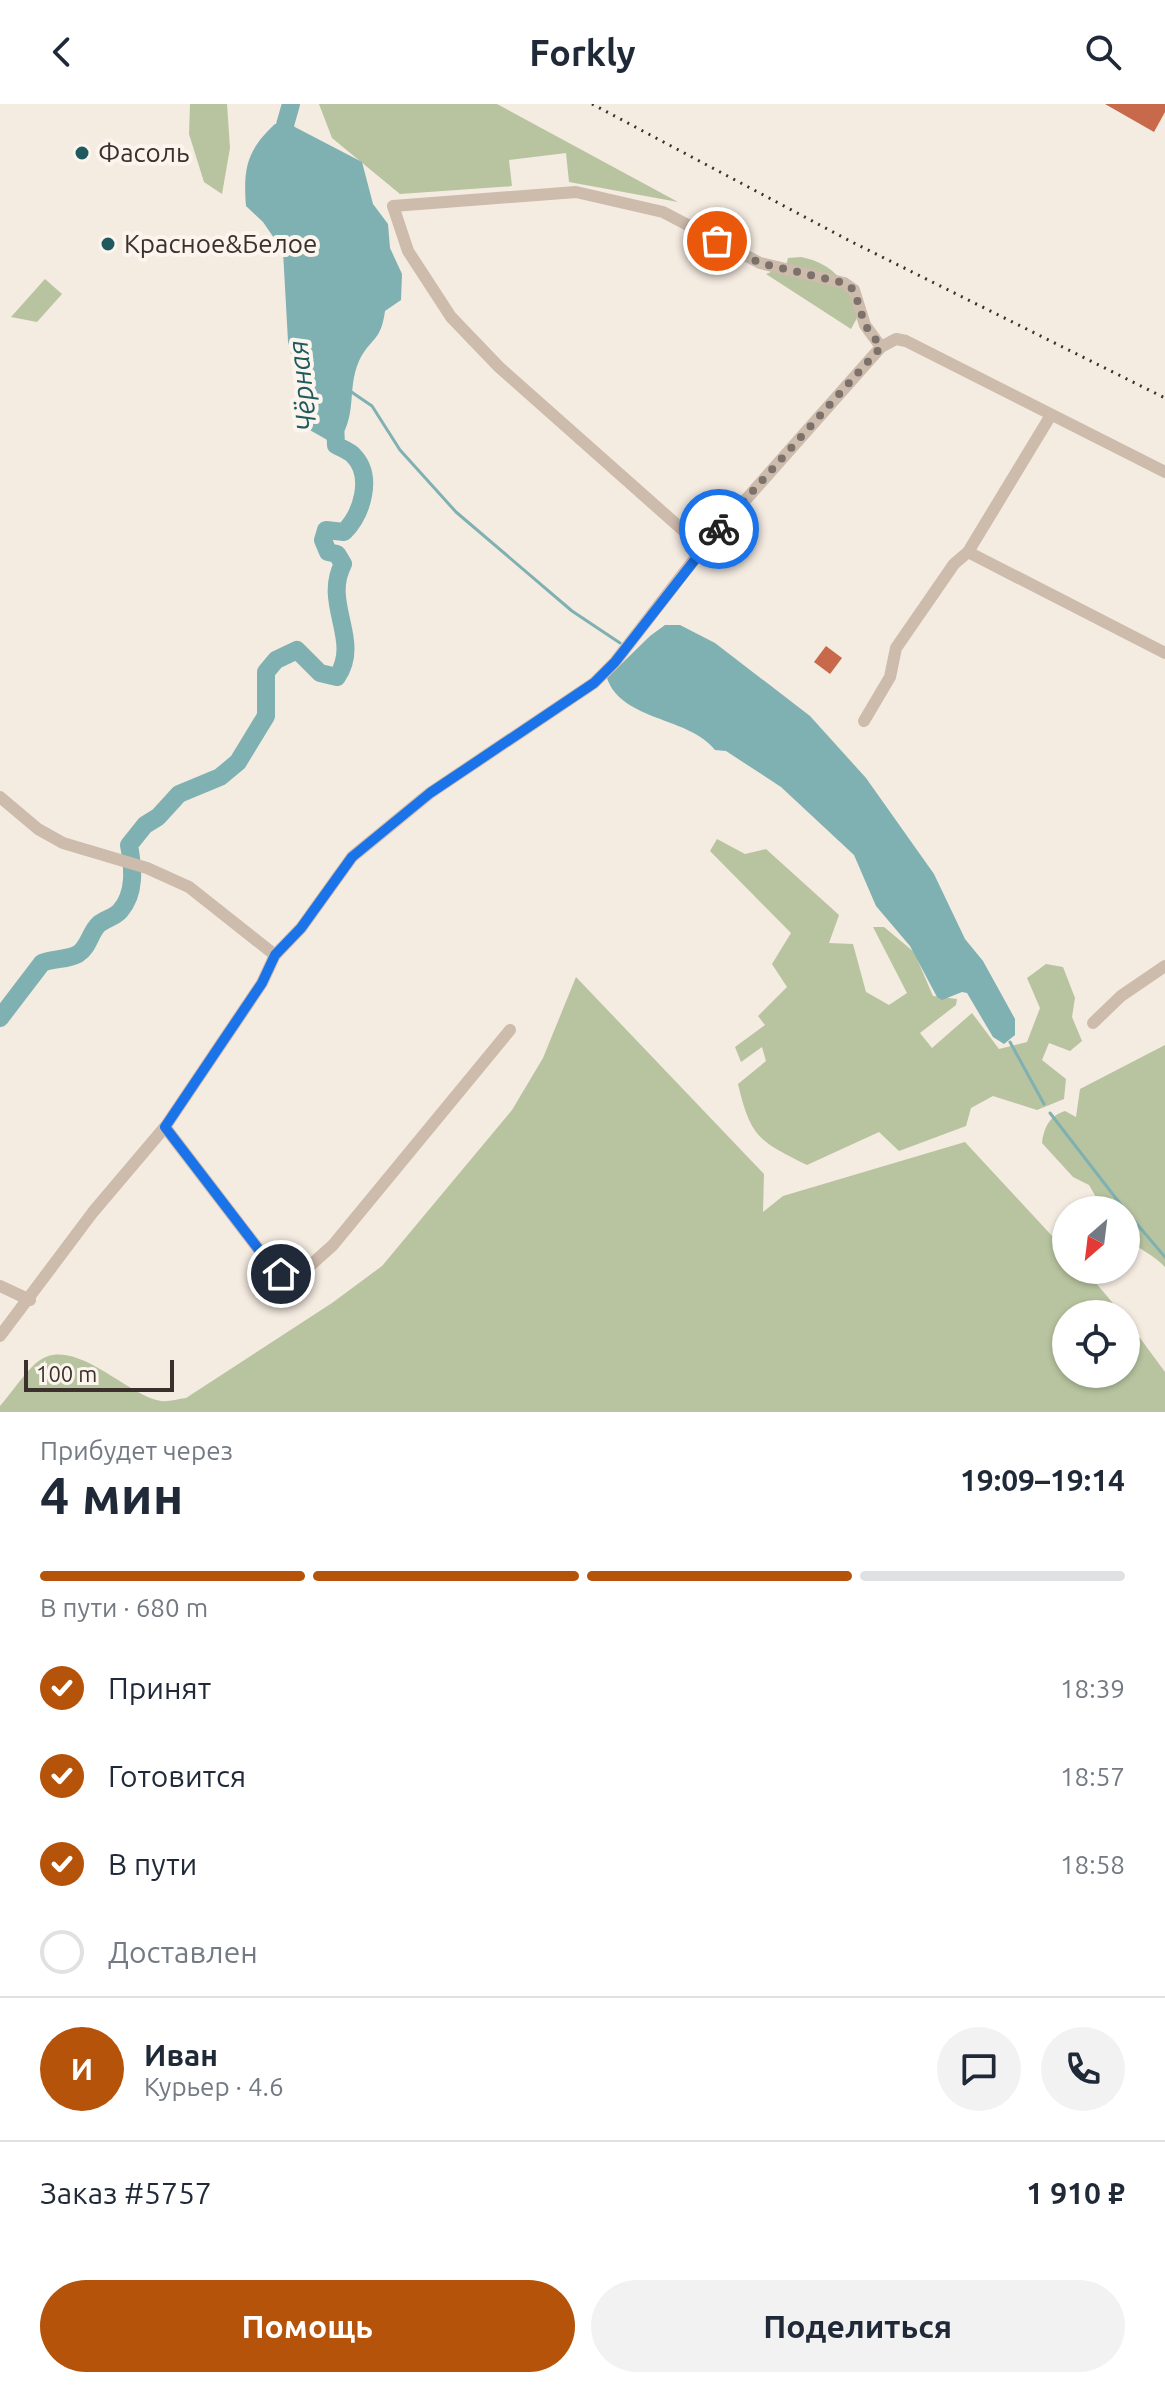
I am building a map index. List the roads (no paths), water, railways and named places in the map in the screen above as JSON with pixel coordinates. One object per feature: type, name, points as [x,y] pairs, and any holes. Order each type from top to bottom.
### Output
[{"type":"street","points":[[703,548],[499,367],[451,317],[408,251],[393,206],[576,192],[663,212],[760,263],[844,283],[854,290],[865,325],[881,347]]},
{"type":"street","points":[[0,1336],[93,1212],[165,1127],[262,983],[275,955],[301,928],[363,846],[430,793],[594,683],[615,662],[703,548],[881,347],[896,339],[906,341],[1165,472]]},
{"type":"street","points":[[864,721],[890,677],[896,648],[954,564],[968,552],[1051,415]]},
{"type":"street","points":[[968,552],[1165,653]]},
{"type":"street","points":[[0,797],[50,836],[79,849],[147,868],[189,887],[275,955]]},
{"type":"street","points":[[1093,1023],[1121,996],[1165,966]]},
{"type":"street","points":[[165,1127],[273,1268],[293,1276],[302,1273],[333,1245],[510,1030]]},
{"type":"street","points":[[0,1286],[30,1300]]},
{"type":"water","points":[[275,124],[291,125],[362,162],[373,204],[388,224],[390,248],[402,274],[401,300],[385,311],[378,334],[359,361],[350,413],[336,445],[308,429],[288,341],[283,251],[263,222],[246,206],[245,181],[249,160],[258,142]]},
{"type":"water","points":[[665,625],[680,625],[715,643],[810,716],[866,778],[934,874],[965,939],[983,961],[1015,1019],[1015,1035],[1004,1044],[993,1037],[967,993],[942,1000],[937,997],[910,946],[876,906],[854,855],[781,787],[726,751],[715,750],[690,731],[626,703],[615,692],[607,678]]},
{"type":"waterway","name":"Чёрная","points":[[289,149],[285,125],[291,104]]},
{"type":"waterway","points":[[350,391],[372,406],[400,450],[456,512],[572,611],[620,643]]},
{"type":"waterway","name":"Чёрная","points":[[0,1018],[42,963],[78,954],[99,924],[120,911],[131,888],[129,845],[145,825],[158,817],[179,794],[220,777],[238,762],[266,716],[266,672],[276,660],[297,650],[320,673],[337,677],[346,649],[337,593],[343,564],[337,554],[328,552],[323,540],[326,530],[344,532],[350,524],[360,505],[364,484],[359,464],[351,454],[336,445],[335,423]]},
{"type":"waterway","points":[[1010,1042],[1044,1104]]},
{"type":"waterway","points":[[1050,1113],[1114,1196]]},
{"type":"waterway","points":[[1140,1228],[1165,1257]]},
{"type":"railway","points":[[592,104],[850,241],[1165,398]]},
{"type":"place","name":"Фасоль","points":[[82,153]]},
{"type":"place","name":"Красное&Белое","points":[[108,244]]}]
